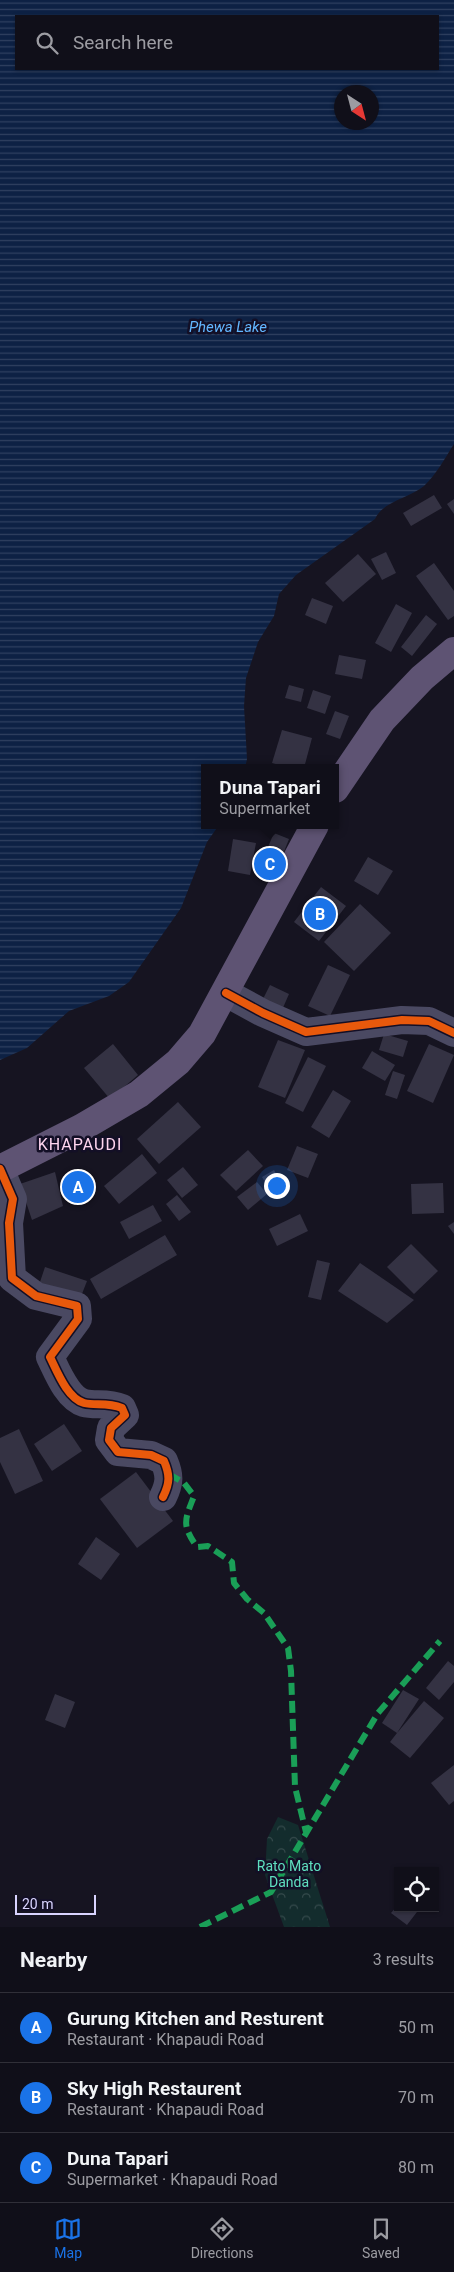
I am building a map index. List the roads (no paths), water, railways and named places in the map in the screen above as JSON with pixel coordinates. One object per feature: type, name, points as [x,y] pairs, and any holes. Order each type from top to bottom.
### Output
[{"type":"main road","points":[[339,783],[382,720],[422,678],[454,650]]},
{"type":"main road","points":[[0,1169],[81,1128],[139,1094],[178,1062],[202,1034],[226,993],[313,829]]},
{"type":"street","points":[[226,993],[263,1013],[306,1032],[402,1020],[429,1021],[454,1033]]},
{"type":"street","points":[[0,1169],[14,1199],[9,1223],[8,1250],[12,1278],[36,1296],[77,1306],[78,1319],[50,1357],[55,1368],[73,1398],[84,1403],[99,1403],[122,1408],[125,1415],[111,1428],[109,1440],[118,1452],[151,1455],[164,1461],[169,1474],[168,1484],[163,1497]]},
{"type":"water","name":"Phewa Lake","points":[[0,0],[454,0],[454,444],[436,472],[424,486],[384,508],[375,519],[296,575],[279,594],[274,616],[258,642],[246,678],[244,706],[246,764],[201,764],[201,829],[216,829],[207,842],[181,908],[129,982],[109,996],[69,1011],[27,1048],[0,1060]]},
{"type":"place","name":"Duna Tapari","points":[[270,864]]},
{"type":"place","name":"Sky High Restaurent","points":[[320,914]]},
{"type":"place","name":"Gurung Kitchen and Resturent","points":[[78,1187]]},
{"type":"district","name":"KHAPAUDI","points":[[80,1144]]},
{"type":"park label","name":"Rato Mato Danda","points":[[289,1874]]}]
